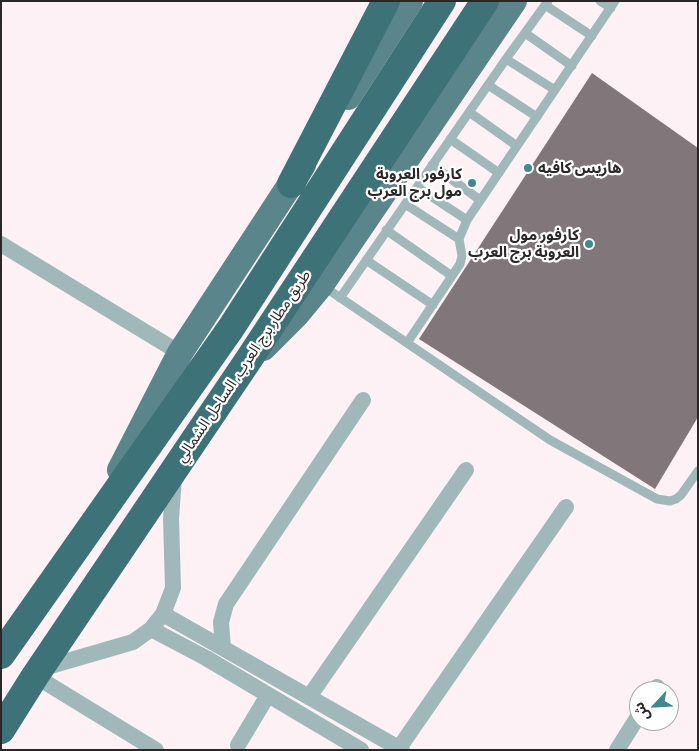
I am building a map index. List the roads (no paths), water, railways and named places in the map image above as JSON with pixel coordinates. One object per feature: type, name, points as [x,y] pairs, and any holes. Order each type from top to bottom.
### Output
[{"type":"highway","points":[[291,184],[386,1]]},
{"type":"highway","points":[[2,653],[231,328],[442,1]]},
{"type":"highway","name":"طريق مطار برج العرب, الساحل الشمالي","points":[[1,730],[485,1]]},
{"type":"main road","points":[[93,524],[180,352],[410,1]]},
{"type":"main road","points":[[248,359],[330,291],[514,1]]},
{"type":"street","points":[[1,244],[180,352]]},
{"type":"street","points":[[222,648],[221,622],[226,604],[363,400]]},
{"type":"street","points":[[38,673],[133,642],[151,629],[163,614],[172,588],[171,503],[175,468]]},
{"type":"street","points":[[286,706],[303,693],[466,470]]},
{"type":"street","points":[[163,614],[394,747],[566,506]]},
{"type":"street","points":[[151,629],[231,673],[361,750]]},
{"type":"street","points":[[231,673],[240,657]]},
{"type":"street","points":[[38,673],[156,750]]},
{"type":"street","points":[[238,745],[268,695]]},
{"type":"street","points":[[315,722],[324,705]]},
{"type":"street","points":[[617,750],[629,731]]},
{"type":"lane","points":[[407,343],[462,260],[459,239],[467,220],[613,5],[600,1]]},
{"type":"lane","points":[[592,36],[547,3],[468,112],[366,260],[330,291],[550,440],[657,499],[670,501],[676,499],[698,471]]},
{"type":"lane","points":[[525,33],[572,66]]},
{"type":"lane","points":[[506,59],[555,90]]},
{"type":"lane","points":[[488,84],[537,117]]},
{"type":"lane","points":[[468,112],[517,146]]},
{"type":"lane","points":[[450,139],[499,173]]},
{"type":"lane","points":[[432,165],[480,200]]},
{"type":"lane","points":[[417,187],[467,220]]},
{"type":"lane","points":[[405,204],[459,239]]},
{"type":"lane","points":[[386,230],[452,276]]},
{"type":"lane","points":[[366,260],[432,305]]},
{"type":"place","name":"هاريس كافيه","points":[[528,168]]},
{"type":"place","name":"كارفور العروبة مول برج العرب","points":[[472,183]]},
{"type":"place","name":"كارفور مول العروبة برج العرب","points":[[589,244]]}]
